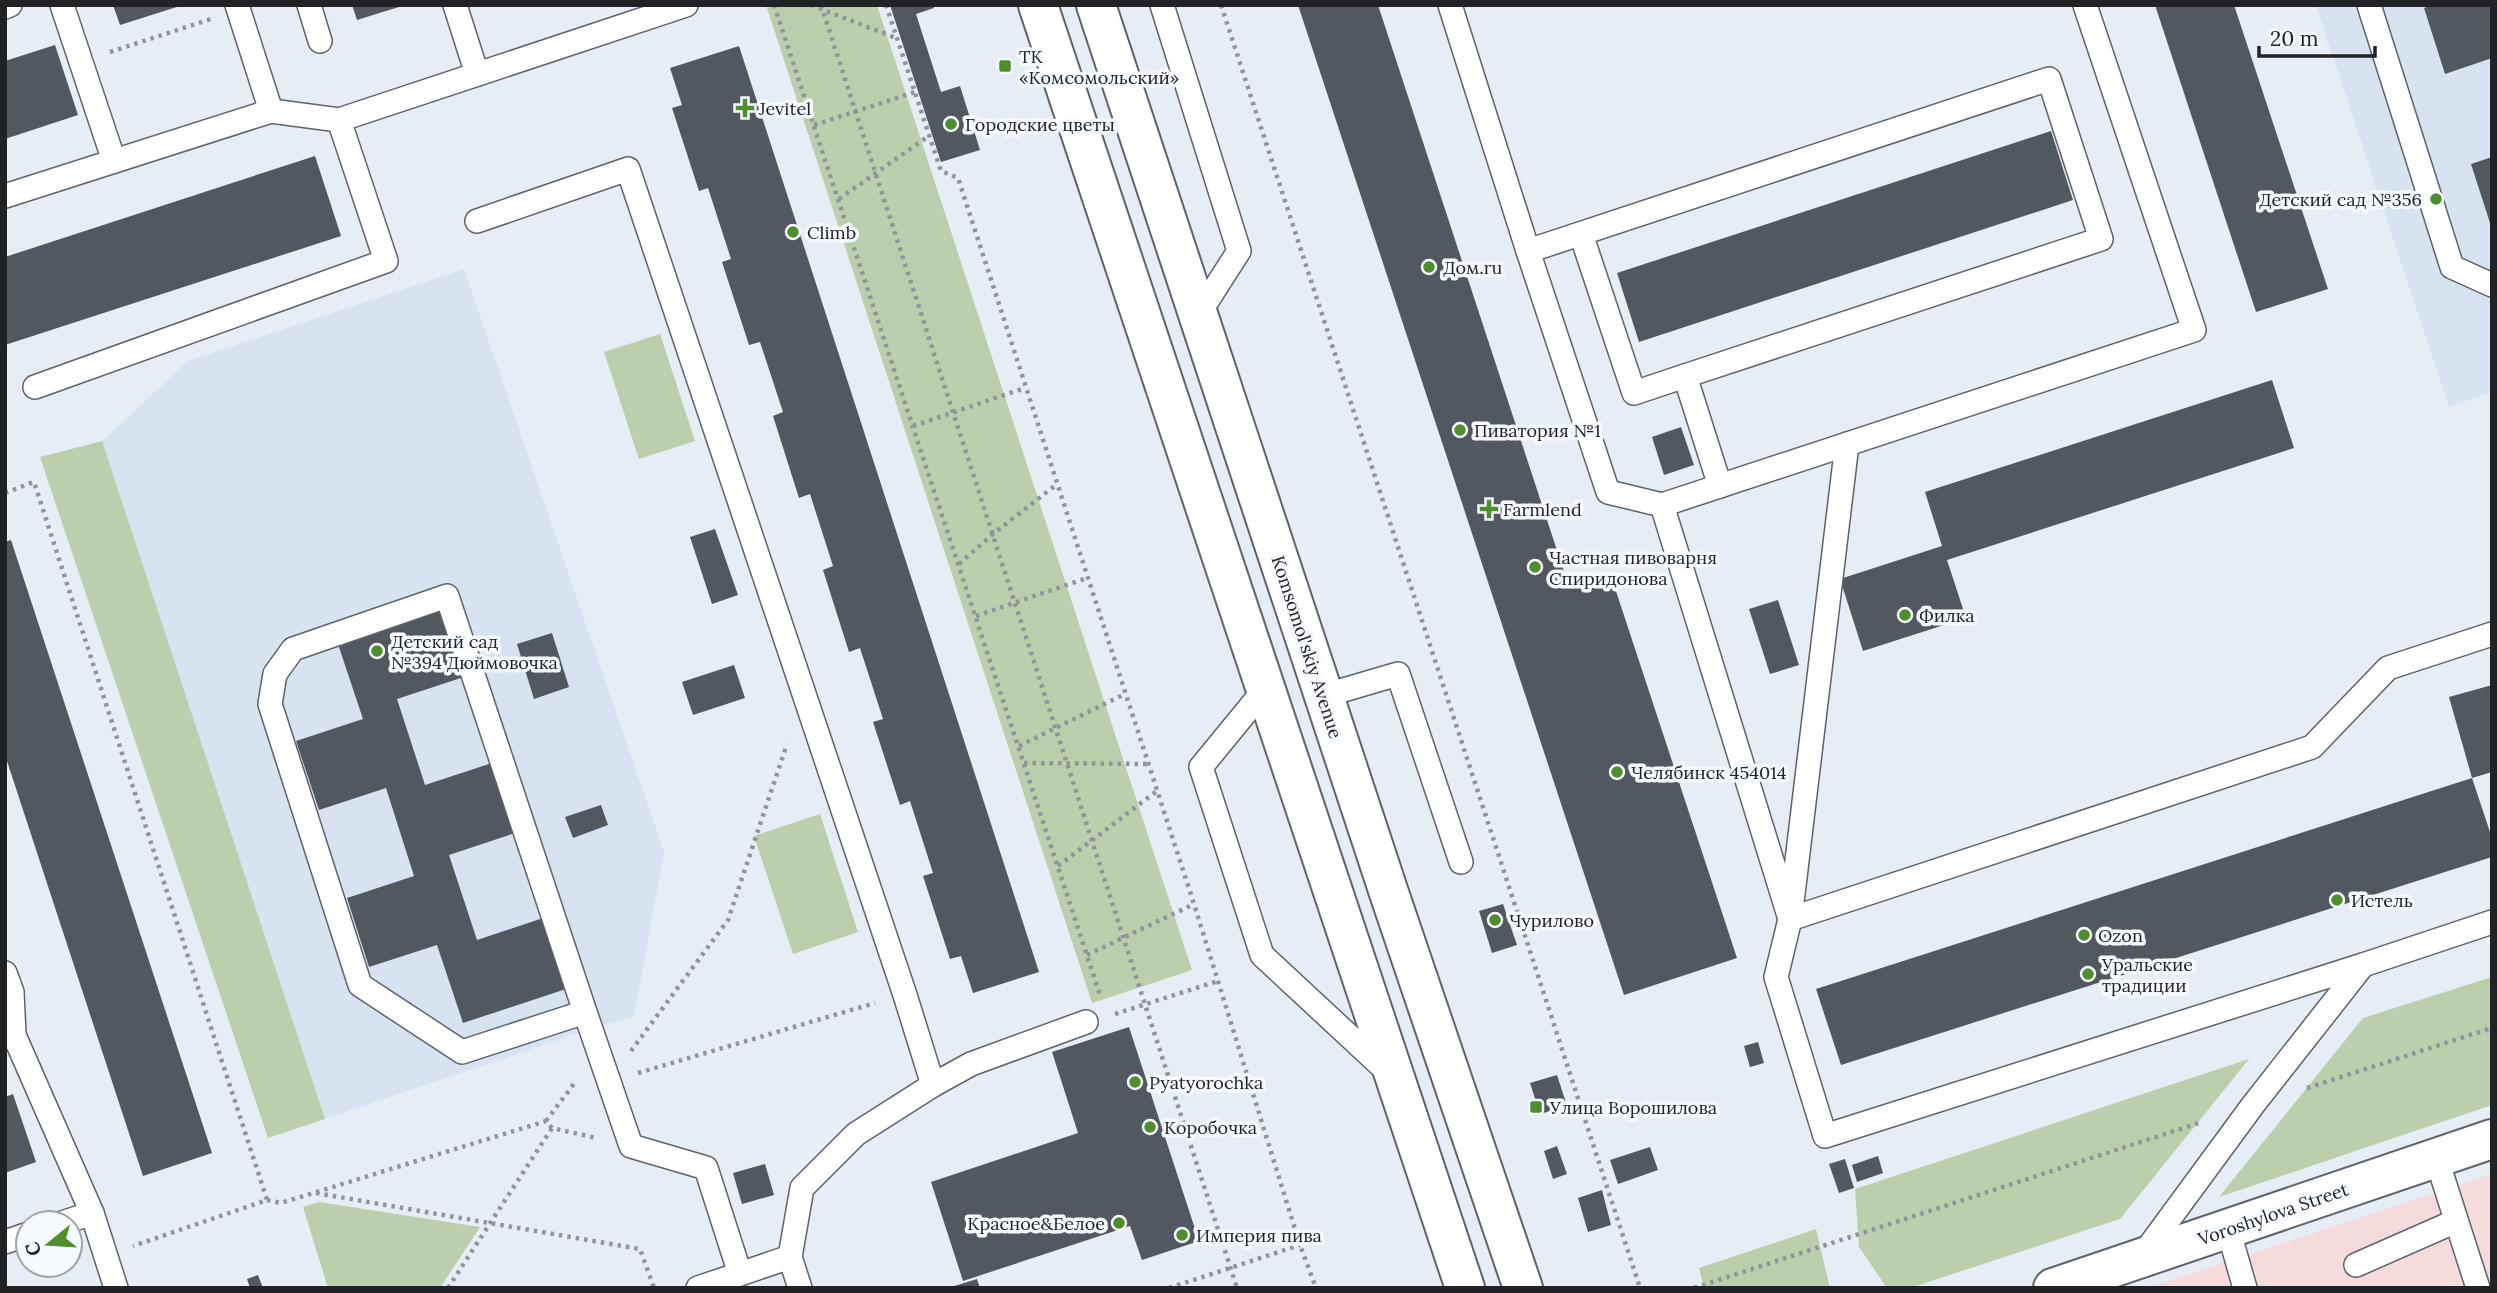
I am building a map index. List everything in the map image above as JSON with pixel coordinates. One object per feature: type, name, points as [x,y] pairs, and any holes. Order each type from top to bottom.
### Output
[{"type":"main road","points":[[1038,5],[1465,1288]]},
{"type":"main road","points":[[1084,5],[1108,41]]},
{"type":"main road","name":"Komsomol'skiy Avenue","points":[[1096,5],[1388,893],[1523,1288]]},
{"type":"main road","points":[[1279,731],[1278,716],[1282,706],[1289,700],[1303,699],[1313,708],[1356,836],[1388,893]]},
{"type":"main road","name":"Voroshylova Street","points":[[2053,1288],[2492,1139]]},
{"type":"lane","points":[[62,5],[114,161]]},
{"type":"lane","points":[[309,5],[320,41]]},
{"type":"lane","points":[[455,5],[477,74]]},
{"type":"lane","points":[[5,197],[271,111],[339,120],[686,5]]},
{"type":"lane","points":[[1162,5],[1239,251],[1198,315]]},
{"type":"lane","points":[[1450,5],[1608,492],[1662,505],[2194,330],[2085,5]]},
{"type":"lane","points":[[2369,5],[2452,267],[2492,285]]},
{"type":"lane","points":[[238,7],[271,111]]},
{"type":"lane","points":[[1528,251],[2049,79],[2101,239],[1634,393],[1581,234]]},
{"type":"lane","points":[[35,387],[386,261],[339,120]]},
{"type":"lane","points":[[477,221],[628,169],[933,1085]]},
{"type":"lane","points":[[1685,376],[1720,486]]},
{"type":"lane","points":[[1847,444],[1790,919],[1776,977],[1825,1136],[2492,922]]},
{"type":"lane","points":[[1662,505],[1790,919]]},
{"type":"lane","points":[[584,1012],[462,1052],[360,985],[270,704],[275,674],[293,649],[447,596],[598,1053],[607,1082],[631,1146],[706,1168],[740,1274]]},
{"type":"lane","points":[[1790,919],[2312,747],[2388,668],[2492,634]]},
{"type":"lane","points":[[1323,696],[1398,674],[1461,862]]},
{"type":"lane","points":[[1265,689],[1200,767],[1262,955],[1395,1078]]},
{"type":"lane","points":[[2139,1259],[2253,1105],[2363,965]]},
{"type":"lane","points":[[5,973],[12,992],[10,1037],[92,1213],[116,1288]]},
{"type":"lane","points":[[800,1288],[790,1258],[802,1188],[856,1134],[971,1064],[1096,1019]]},
{"type":"lane","points":[[2436,1157],[2456,1221],[2482,1281]]},
{"type":"lane","points":[[84,1216],[92,1213]]},
{"type":"lane","points":[[2356,1265],[2456,1221]]},
{"type":"lane","points":[[2228,1229],[2245,1288]]},
{"type":"lane","points":[[698,1288],[790,1258]]},
{"type":"path","points":[[774,5],[1087,955],[1096,1019],[1218,981]]},
{"type":"path","points":[[811,5],[897,38]]},
{"type":"path","points":[[886,5],[941,171],[958,178],[1316,1288]]},
{"type":"path","points":[[1220,5],[1640,1288]]},
{"type":"path","points":[[81,62],[238,7]]},
{"type":"path","points":[[822,7],[1237,1288]]},
{"type":"path","points":[[814,125],[915,92]]},
{"type":"path","points":[[839,199],[930,135]]},
{"type":"path","points":[[913,426],[1025,388]]},
{"type":"path","points":[[5,493],[34,482],[267,1200]]},
{"type":"path","points":[[959,565],[993,534],[1056,485]]},
{"type":"path","points":[[976,616],[1087,578]]},
{"type":"path","points":[[1018,746],[1125,694]]},
{"type":"path","points":[[607,1082],[728,920],[785,747],[809,713]]},
{"type":"path","points":[[1024,763],[1148,764]]},
{"type":"path","points":[[1058,866],[1157,791]]},
{"type":"path","points":[[1087,955],[1194,904]]},
{"type":"path","points":[[607,1082],[905,995]]},
{"type":"path","points":[[1694,1288],[2492,1028]]},
{"type":"path","points":[[106,1256],[267,1200],[281,1203],[546,1121],[598,1053]]},
{"type":"path","points":[[546,1121],[552,1128],[631,1146]]},
{"type":"path","points":[[448,1288],[552,1128]]},
{"type":"path","points":[[315,1193],[640,1249],[654,1288]]},
{"type":"path","points":[[1168,1288],[1300,1245]]},
{"type":"shaded area","name":"Детский сад №356","points":[[2316,5],[2492,5],[2492,392],[2449,407]]},
{"type":"shaded area","name":"Детский сад №394 Дюймовочка","points":[[464,269],[664,852],[634,1017],[590,1029],[316,1122],[93,450],[188,361]]},
{"type":"shaded area","points":[[2492,1174],[2492,1288],[2147,1288]]},
{"type":"green space","points":[[766,5],[877,5],[1192,970],[1092,1003]]},
{"type":"green space","points":[[660,334],[695,441],[639,459],[604,352]]},
{"type":"green space","points":[[102,441],[325,1119],[268,1138],[40,457]]},
{"type":"green space","points":[[820,814],[858,932],[793,954],[754,836]]},
{"type":"green space","points":[[2492,977],[2492,1105],[2219,1197],[2363,1018]]},
{"type":"green space","points":[[2249,1059],[2120,1219],[1910,1288],[1887,1288],[1859,1247],[1855,1189]]},
{"type":"green space","points":[[319,1202],[480,1227],[440,1288],[328,1288],[303,1207]]},
{"type":"green space","points":[[1816,1229],[1830,1288],[1704,1288],[1699,1268]]},
{"type":"building","points":[[113,5],[180,5],[180,6],[120,25]]},
{"type":"building","points":[[352,5],[402,5],[402,6],[357,20]]},
{"type":"building","points":[[890,5],[933,5],[934,8],[916,14],[941,92],[960,86],[980,150],[941,162]]},
{"type":"building","points":[[1298,5],[1378,5],[1569,587],[1610,573],[1737,958],[1624,995]]},
{"type":"building","points":[[2155,5],[2234,5],[2328,289],[2256,312]]},
{"type":"building","points":[[2432,5],[2492,5],[2492,58],[2445,74],[2424,8]]},
{"type":"building","points":[[55,45],[78,115],[5,139],[5,61]]},
{"type":"building","points":[[739,46],[1039,972],[973,993],[961,956],[950,959],[923,876],[933,873],[910,801],[900,805],[873,722],[883,719],[860,648],[849,652],[823,570],[833,566],[810,494],[799,498],[773,416],[783,412],[760,342],[749,345],[722,262],[731,259],[708,188],[699,191],[672,108],[682,105],[670,68]]},
{"type":"building","points":[[2051,131],[2073,200],[1639,342],[1617,273]]},
{"type":"building","points":[[315,156],[341,236],[5,345],[5,257]]},
{"type":"building","points":[[2492,157],[2492,225],[2491,226],[2471,164]]},
{"type":"building","points":[[2272,380],[2294,448],[1947,560],[1966,618],[1863,651],[1840,579],[1942,546],[1925,492]]},
{"type":"building","points":[[1681,427],[1694,465],[1664,475],[1652,437]]},
{"type":"building","points":[[715,529],[738,595],[712,604],[690,537]]},
{"type":"building","points":[[11,540],[212,1153],[143,1176],[5,755],[5,542]]},
{"type":"building","points":[[1778,600],[1799,665],[1770,674],[1749,609]]},
{"type":"building","points":[[441,607],[464,677],[397,699],[425,785],[492,763],[515,833],[449,855],[477,940],[543,918],[566,989],[463,1023],[437,945],[369,967],[347,898],[414,876],[386,788],[319,810],[296,741],[363,719],[337,641]]},
{"type":"building","points":[[552,633],[569,687],[534,699],[517,644]]},
{"type":"building","points":[[734,665],[745,698],[693,715],[682,682]]},
{"type":"building","points":[[2492,685],[2492,772],[2472,778],[2449,697]]},
{"type":"building","points":[[2472,778],[2492,838],[2492,857],[1841,1065],[1816,989]]},
{"type":"building","points":[[601,805],[608,825],[573,838],[565,817]]},
{"type":"building","points":[[1503,904],[1517,945],[1492,953],[1479,911]]},
{"type":"building","points":[[1129,1027],[1199,1241],[1142,1260],[1130,1226],[963,1281],[931,1182],[1078,1133],[1052,1052]]},
{"type":"building","points":[[1758,1042],[1764,1063],[1750,1067],[1744,1046]]},
{"type":"building","points":[[1557,1075],[1567,1106],[1540,1114],[1530,1083]]},
{"type":"building","points":[[13,1094],[36,1162],[5,1173],[5,1097]]},
{"type":"building","points":[[1557,1146],[1567,1174],[1553,1179],[1544,1151]]},
{"type":"building","points":[[1650,1147],[1658,1170],[1618,1184],[1610,1160]]},
{"type":"building","points":[[1878,1156],[1883,1173],[1857,1182],[1852,1165]]},
{"type":"building","points":[[1845,1159],[1854,1188],[1839,1193],[1829,1164]]},
{"type":"building","points":[[765,1164],[774,1195],[742,1204],[733,1173]]},
{"type":"building","points":[[1602,1190],[1611,1225],[1588,1232],[1578,1198]]},
{"type":"building","points":[[258,1275],[263,1288],[250,1288],[247,1279]]},
{"type":"building","points":[[977,1279],[980,1288],[951,1288],[951,1287]]},
{"type":"place","name":"ТК «Комсомольский»","points":[[1005,66]]},
{"type":"place","name":"Jevitel","points":[[745,108]]},
{"type":"place","name":"Городские цветы","points":[[951,124]]},
{"type":"place","name":"Детский сад №356","points":[[2436,199]]},
{"type":"place","name":"Climb","points":[[793,232]]},
{"type":"place","name":"Дом.ru","points":[[1429,267]]},
{"type":"place","name":"Пиватория №1","points":[[1460,430]]},
{"type":"place","name":"Farmlend","points":[[1489,509]]},
{"type":"place","name":"Частная пивоварня Спиридонова","points":[[1535,567]]},
{"type":"place","name":"Филка","points":[[1905,615]]},
{"type":"place","name":"Детский сад №394 Дюймовочка","points":[[377,651]]},
{"type":"place","name":"Челябинск 454014","points":[[1617,772]]},
{"type":"place","name":"Истель","points":[[2337,900]]},
{"type":"place","name":"Чурилово","points":[[1495,920]]},
{"type":"place","name":"Ozon","points":[[2084,935]]},
{"type":"place","name":"Уральские традиции","points":[[2088,974]]},
{"type":"place","name":"Pyatyorochka","points":[[1135,1082]]},
{"type":"place","name":"Улица Ворошилова","points":[[1536,1107]]},
{"type":"place","name":"Коробочка","points":[[1150,1127]]},
{"type":"place","name":"Красное&Белое","points":[[1119,1223]]},
{"type":"place","name":"Империя пива","points":[[1182,1235]]}]
